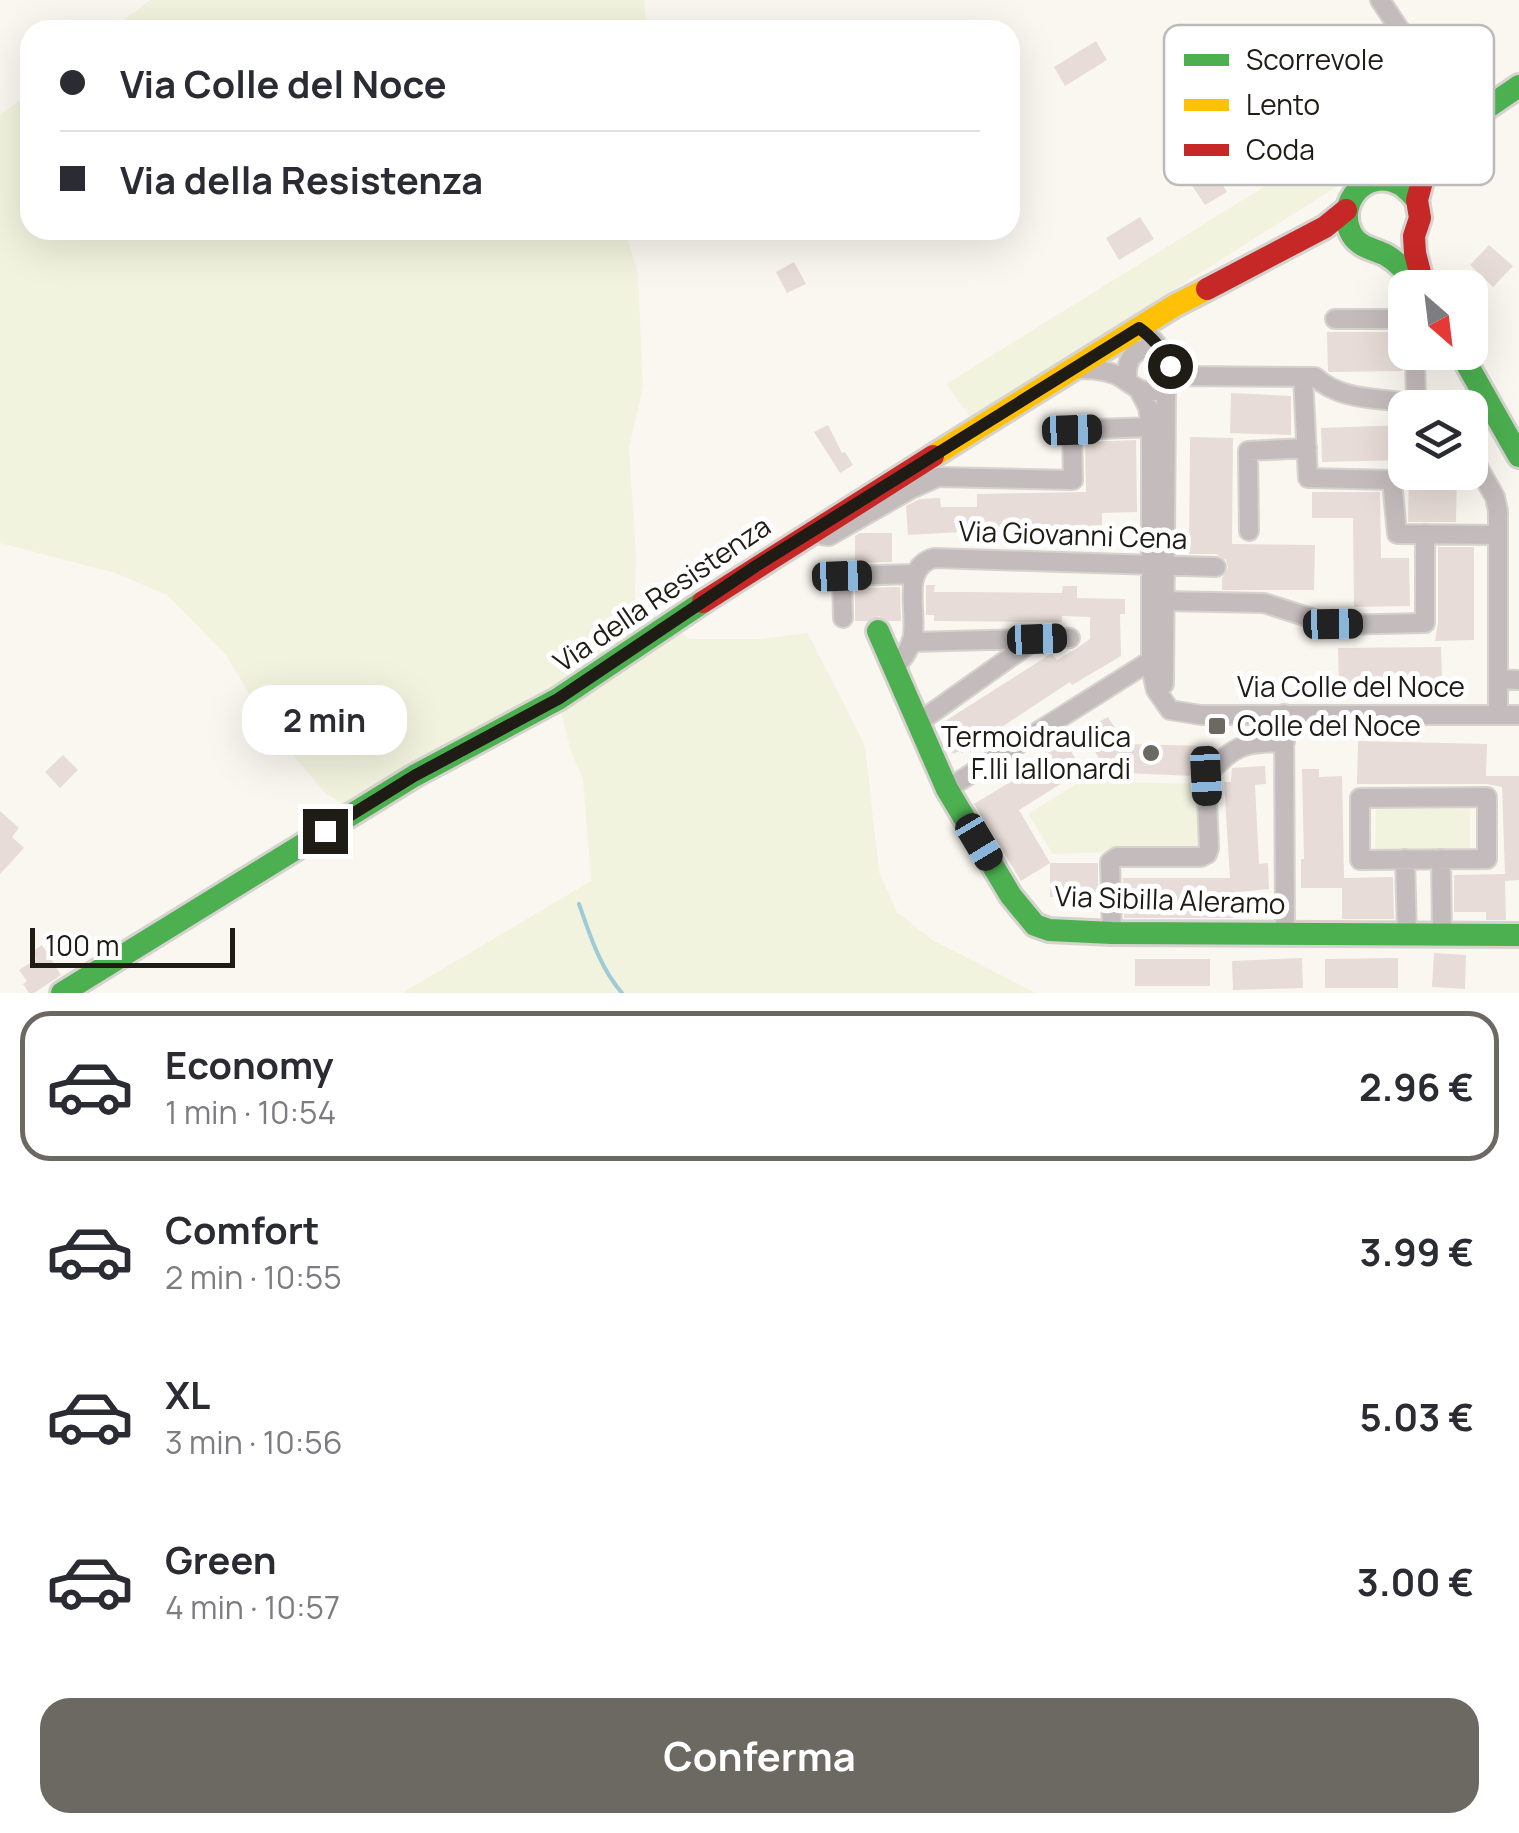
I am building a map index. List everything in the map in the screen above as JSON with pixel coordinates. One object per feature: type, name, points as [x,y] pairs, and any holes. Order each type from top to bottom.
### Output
[{"type":"street","points":[[1380,0],[1394,25]]},
{"type":"street","points":[[1494,102],[1519,86]]},
{"type":"street","points":[[1363,185],[1350,198],[1347,226],[1362,246],[1382,253],[1404,270]]},
{"type":"street","points":[[1403,185],[1416,200],[1420,218],[1414,236],[1418,270]]},
{"type":"street","points":[[1416,200],[1420,185]]},
{"type":"street","name":"Via della Resistenza","points":[[62,993],[414,776],[558,699],[756,566],[1174,306],[1325,228],[1346,210]]},
{"type":"street","name":"Via della Resistenza","points":[[1294,244],[1329,236],[1354,239]]},
{"type":"street","points":[[1382,253],[1400,249],[1414,236]]},
{"type":"street","name":"Via Colle del Noce","points":[[1157,657],[1164,601],[1157,566],[1170,373],[1165,356],[1165,325],[1174,306]]},
{"type":"street","points":[[1334,319],[1388,319]]},
{"type":"street","points":[[1139,328],[1179,370],[1195,376]]},
{"type":"street","name":"Via Colle del Noce","points":[[1118,342],[1122,367],[1148,407],[1151,427],[1157,566],[1156,690],[1170,710],[1519,715]]},
{"type":"street","points":[[1132,383],[1128,361],[1136,351],[1150,348],[1165,356]]},
{"type":"street","points":[[1073,369],[1105,372],[1153,392],[1176,376],[1315,377],[1332,391],[1388,401]]},
{"type":"street","points":[[1470,370],[1519,456]]},
{"type":"street","points":[[1303,377],[1308,478],[1392,480],[1396,534],[1498,535]]},
{"type":"street","points":[[817,528],[822,535],[829,536],[938,477],[1073,480],[1072,430],[1151,427]]},
{"type":"street","points":[[1249,531],[1248,451],[1307,448]]},
{"type":"street","points":[[1488,484],[1495,497],[1498,535],[1498,715]]},
{"type":"street","points":[[1164,601],[1264,602],[1333,624],[1425,623],[1424,534]]},
{"type":"street","name":"Via Giovanni Cena","points":[[844,618],[842,567],[915,574],[920,565],[934,558],[1216,568]]},
{"type":"street","points":[[895,668],[914,634],[915,574]]},
{"type":"street","name":"Via Sibilla Aleramo","points":[[878,630],[947,789],[1011,896],[1035,924],[1058,932],[1519,935]]},
{"type":"street","points":[[911,642],[1070,638]]},
{"type":"street","points":[[918,722],[1037,639]]},
{"type":"street","points":[[947,789],[1157,657]]},
{"type":"street","points":[[1498,679],[1519,680]]},
{"type":"street","points":[[1284,714],[1285,934]]},
{"type":"street","points":[[1112,933],[1110,862],[1117,857],[1202,858],[1209,848],[1206,776],[1232,750],[1247,743],[1285,742]]},
{"type":"street","points":[[1487,797],[1487,859],[1441,859],[1360,860],[1360,798],[1487,797]]},
{"type":"street","points":[[1405,859],[1407,934]]},
{"type":"street","points":[[1441,859],[1442,934]]},
{"type":"green space","points":[[150,0],[644,0],[646,20],[124,20]]},
{"type":"green space","points":[[20,100],[20,240],[628,240],[638,274],[643,387],[629,448],[635,599],[690,639],[761,639],[808,633],[865,746],[879,872],[897,912],[934,941],[1036,993],[402,993],[591,881],[583,779],[571,752],[558,700],[356,812],[325,793],[271,729],[225,654],[167,595],[115,573],[0,543],[0,115]]},
{"type":"green space","points":[[1267,185],[1339,185],[971,418],[946,384]]},
{"type":"green space","points":[[1100,769],[1119,782],[1201,784],[1201,849],[1053,854],[1028,814]]},
{"type":"green space","points":[[1376,804],[1470,804],[1470,854],[1375,853]]},
{"type":"building","points":[[1096,41],[1107,60],[1065,86],[1054,67]]},
{"type":"building","points":[[1192,185],[1223,185],[1227,192],[1205,205]]},
{"type":"building","points":[[1140,217],[1154,239],[1119,260],[1106,238]]},
{"type":"building","points":[[1489,245],[1513,266],[1493,287],[1488,282],[1488,270],[1475,270],[1470,265]]},
{"type":"building","points":[[794,262],[806,284],[787,293],[776,272]]},
{"type":"building","points":[[1327,332],[1388,332],[1388,370],[1403,370],[1329,372]]},
{"type":"building","points":[[1231,393],[1291,396],[1291,435],[1230,433]]},
{"type":"building","points":[[828,425],[853,465],[840,473],[814,432]]},
{"type":"building","points":[[1388,426],[1388,460],[1322,462],[1321,428]]},
{"type":"building","points":[[1190,437],[1233,438],[1232,544],[1315,545],[1314,590],[1222,590],[1222,578],[1228,568],[1226,560],[1216,554],[1189,554]]},
{"type":"building","points":[[1136,440],[1137,512],[1102,513],[1102,537],[961,539],[961,532],[908,535],[906,506],[920,499],[940,498],[941,507],[977,507],[977,494],[1086,492],[1085,442]]},
{"type":"building","points":[[1409,490],[1457,490],[1456,522],[1408,522]]},
{"type":"building","points":[[1312,492],[1380,492],[1381,558],[1409,558],[1410,606],[1354,607],[1353,518],[1312,518]]},
{"type":"building","points":[[892,533],[892,562],[855,563],[855,536]]},
{"type":"building","points":[[1438,547],[1474,547],[1474,640],[1435,641]]},
{"type":"building","points":[[926,585],[935,585],[934,592],[1062,593],[1063,586],[1077,586],[1077,598],[1125,599],[1125,614],[1120,614],[1121,656],[1072,685],[1070,682],[962,753],[953,754],[939,725],[1052,653],[1057,660],[1090,639],[1090,617],[1062,616],[1062,622],[934,621],[934,615],[926,615]]},
{"type":"building","points":[[900,587],[901,621],[879,616],[855,621],[855,588]]},
{"type":"building","points":[[1441,647],[1442,682],[1339,684],[1338,648]]},
{"type":"building","name":"Termoidraulica F.lli Iallonardi","points":[[1108,717],[1125,744],[1206,746],[1205,759],[1197,761],[1194,776],[1124,773],[1101,762],[1083,731]]},
{"type":"building","points":[[1358,741],[1487,744],[1486,776],[1519,776],[1519,880],[1505,881],[1506,920],[1486,920],[1486,912],[1454,912],[1454,875],[1505,874],[1502,787],[1357,784]]},
{"type":"building","points":[[1065,742],[1083,770],[1019,810],[1050,863],[1021,881],[974,804]]},
{"type":"building","points":[[63,755],[78,770],[60,788],[45,772]]},
{"type":"building","points":[[1265,766],[1266,784],[1255,785],[1259,864],[1268,863],[1269,889],[1238,892],[1238,918],[1124,918],[1123,878],[1230,878],[1224,782],[1231,782],[1232,768]]},
{"type":"building","points":[[1302,769],[1319,769],[1319,777],[1342,776],[1344,878],[1393,877],[1394,919],[1342,919],[1342,888],[1301,888]]},
{"type":"building","points":[[0,811],[19,828],[12,837],[24,848],[0,874]]},
{"type":"building","points":[[1050,863],[1098,863],[1098,897],[1050,897]]},
{"type":"building","points":[[42,945],[61,975],[29,993],[19,970],[36,959],[32,952]]},
{"type":"building","points":[[1434,953],[1466,955],[1465,989],[1432,987]]},
{"type":"building","points":[[1302,958],[1303,988],[1233,990],[1232,961]]},
{"type":"building","points":[[1398,958],[1398,988],[1325,988],[1325,959]]},
{"type":"building","points":[[1135,959],[1210,959],[1210,986],[1135,986]]},
{"type":"waterway","points":[[579,904],[602,962],[622,993]]},
{"type":"traffic: fast","points":[[1494,103],[1519,86]]},
{"type":"traffic: fast","points":[[1365,185],[1349,204],[1348,225],[1352,235],[1404,270]]},
{"type":"traffic: fast","points":[[1401,185],[1417,200]]},
{"type":"traffic: fast","points":[[1470,370],[1519,456]]},
{"type":"traffic: fast","points":[[62,993],[414,776],[558,699],[703,602]]},
{"type":"traffic: fast","points":[[878,631],[947,789],[1011,896],[1035,925],[1049,930],[1112,933],[1519,935]]},
{"type":"traffic: slow","points":[[933,456],[1207,289]]},
{"type":"traffic: jam","points":[[1419,270],[1414,236],[1420,218],[1417,200],[1421,185]]},
{"type":"traffic: jam","points":[[1207,289],[1325,227],[1346,210]]},
{"type":"traffic: jam","points":[[703,602],[933,456]]},
{"type":"place","name":"Colle del Noce","points":[[1217,726]]},
{"type":"place","name":"Termoidraulica F.lli Iallonardi","points":[[1151,753]]},
{"type":"route","points":[[325,831],[414,776],[558,699],[756,566],[1139,328],[1167,357],[1170,366]]}]
